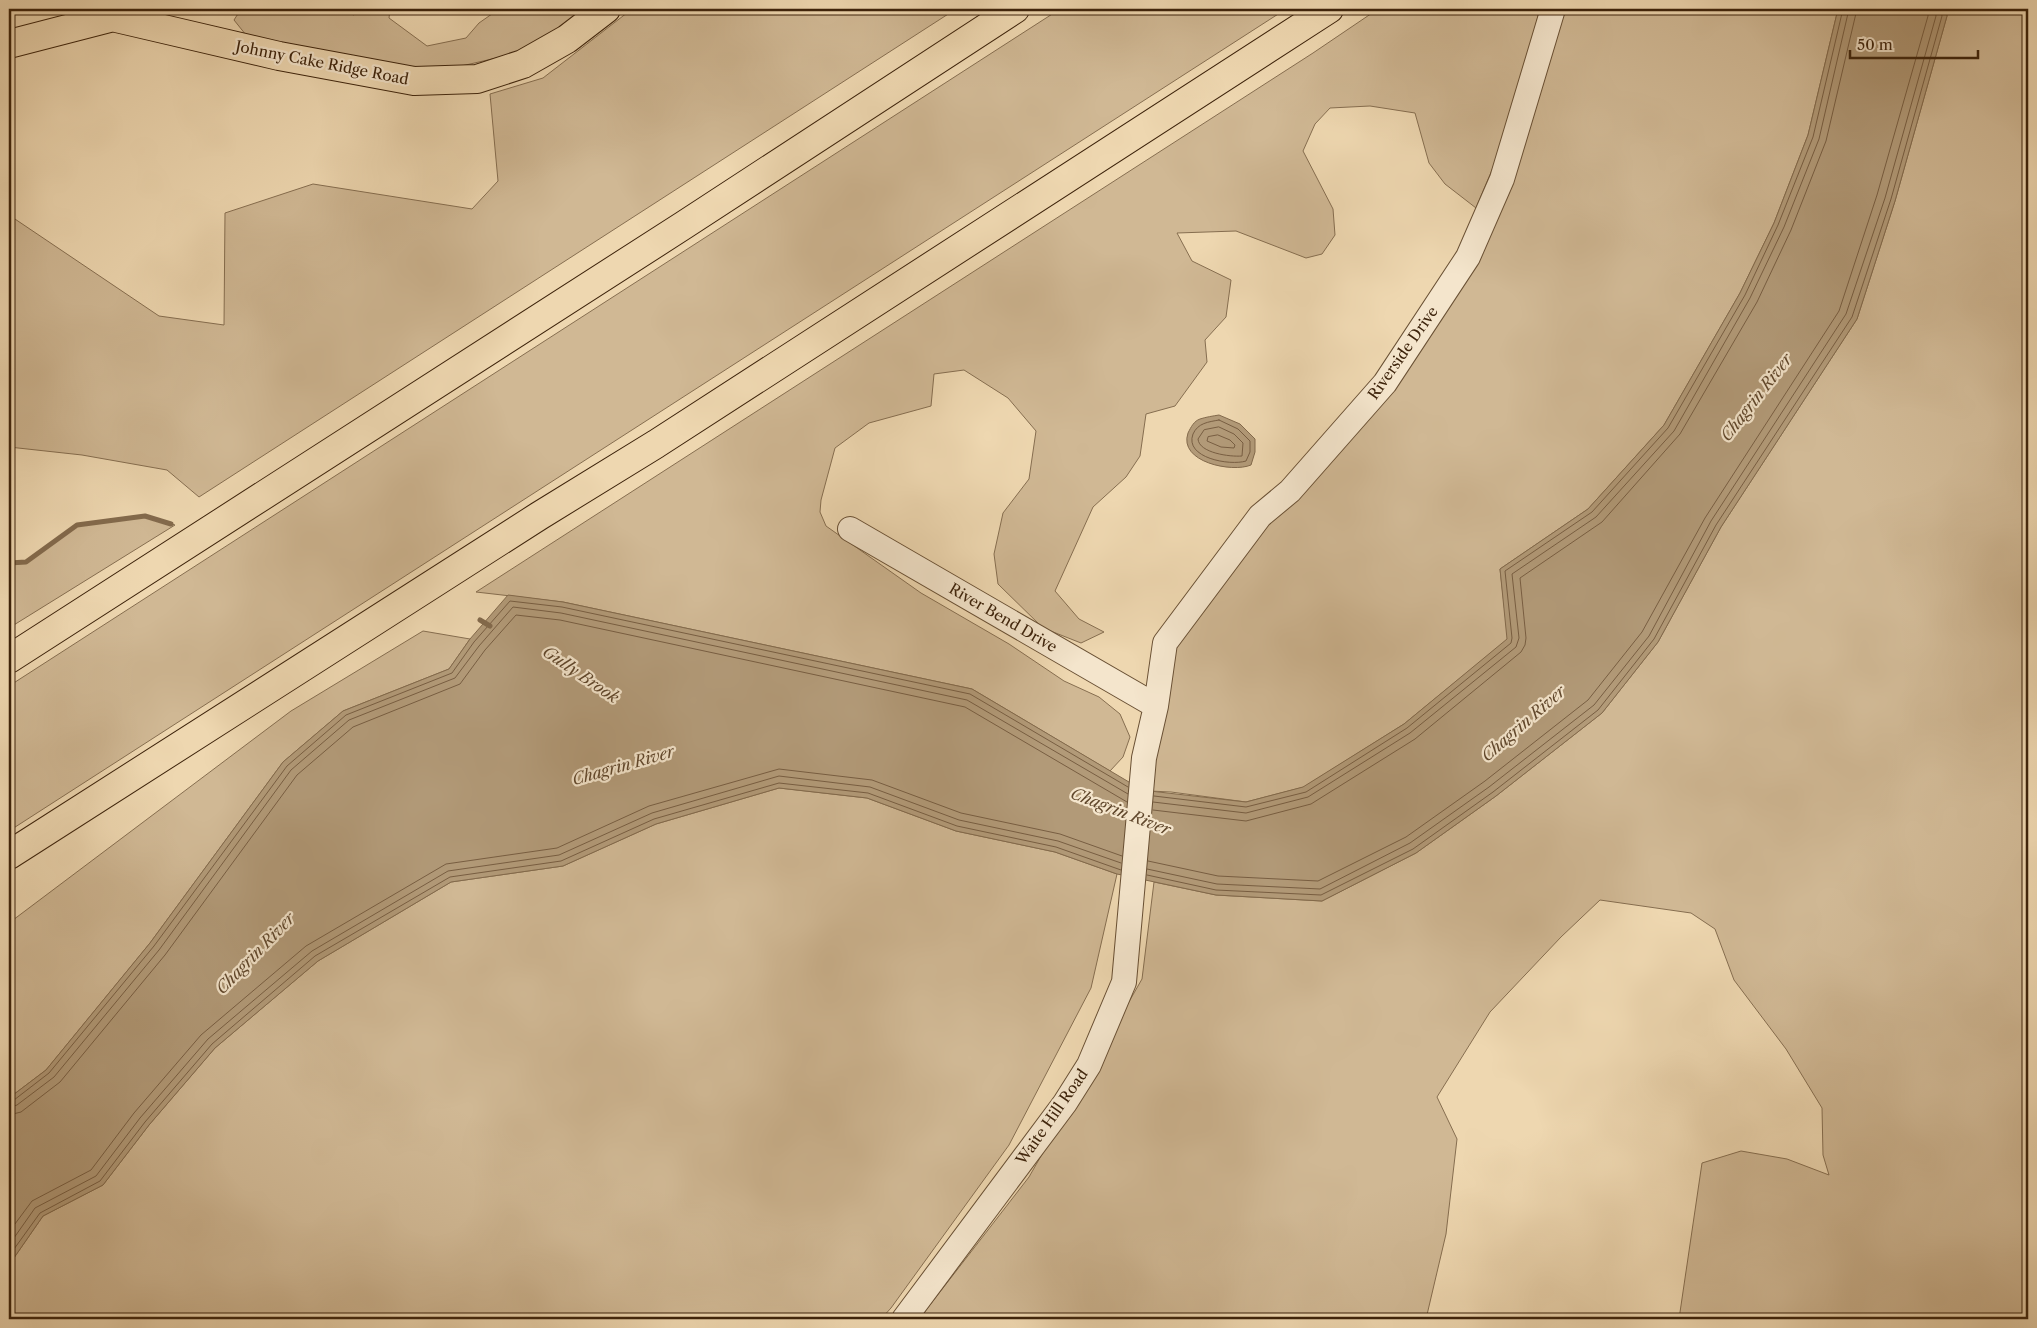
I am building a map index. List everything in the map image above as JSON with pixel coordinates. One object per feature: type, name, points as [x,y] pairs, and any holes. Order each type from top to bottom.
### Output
[{"type":"main road","points":[[9,44],[111,13],[145,9]]},
{"type":"main road","name":"Johnny Cake Ridge Road","points":[[111,13],[279,56],[414,81],[477,79],[523,64],[567,39],[606,9]]},
{"type":"main road","points":[[9,659],[684,225],[1015,9]]},
{"type":"main road","points":[[9,855],[531,521],[656,444],[1330,9]]},
{"type":"street","name":"Riverside Drive","points":[[1156,706],[1165,643],[1260,516],[1290,490],[1385,383],[1468,257],[1502,179],[1553,9]]},
{"type":"street","name":"River Bend Drive","points":[[850,529],[1156,706]]},
{"type":"street","name":"Waite Hill Road","points":[[904,1319],[1074,1088],[1089,1065],[1124,982],[1144,758],[1156,706]]},
{"type":"shaded area","points":[[241,9],[335,9],[354,15],[354,9],[390,9],[389,18],[427,46],[466,38],[479,23],[499,9],[585,9],[535,45],[505,56],[457,67],[397,68],[246,35],[234,20]]},
{"type":"shaded area","points":[[632,9],[956,9],[199,497],[167,470],[82,455],[9,447],[9,215],[159,316],[224,325],[225,213],[313,184],[472,209],[498,181],[490,94],[543,78]]},
{"type":"shaded area","points":[[1060,9],[1286,9],[9,831],[9,686]]},
{"type":"shaded area","points":[[1378,9],[1540,9],[1505,139],[1476,208],[1445,184],[1429,163],[1415,113],[1370,106],[1330,108],[1315,124],[1303,151],[1333,209],[1335,235],[1322,254],[1306,258],[1236,231],[1177,233],[1192,261],[1231,280],[1226,317],[1205,340],[1207,362],[1175,406],[1146,414],[1140,456],[1126,477],[1093,507],[1055,591],[1079,619],[1104,632],[1081,643],[1043,628],[998,584],[994,554],[1003,513],[1029,479],[1036,431],[1008,398],[964,370],[934,374],[931,406],[869,423],[835,448],[821,500],[820,512],[826,526],[921,593],[1009,644],[1064,681],[1099,697],[1120,714],[1130,737],[1123,757],[1110,771],[972,689],[563,602],[476,592],[1313,53]]},
{"type":"shaded area","points":[[1556,9],[1838,9],[1808,135],[1774,223],[1740,293],[1664,425],[1588,509],[1500,569],[1508,639],[1404,724],[1304,787],[1246,802],[1150,791],[1172,648],[1267,523],[1475,259]]},
{"type":"shaded area","points":[[1946,9],[2028,9],[2028,1319],[1679,1319],[1702,1163],[1741,1151],[1787,1159],[1829,1175],[1823,1155],[1822,1108],[1786,1049],[1734,980],[1715,929],[1691,913],[1600,900],[1561,937],[1490,1012],[1437,1097],[1457,1139],[1446,1234],[1426,1319],[919,1319],[1029,1177],[1142,979],[1154,882],[1216,895],[1322,901],[1416,853],[1496,796],[1602,713],[1658,642],[1721,527],[1857,319],[1895,201],[1947,16]]},
{"type":"shaded area","points":[[145,516],[175,525],[9,628],[9,563],[26,562],[77,525]]},
{"type":"shaded area","points":[[423,631],[470,639],[449,669],[343,711],[283,762],[150,943],[46,1070],[9,1098],[9,923],[291,711]]},
{"type":"shaded area","points":[[779,788],[867,798],[956,831],[1055,852],[1117,874],[1091,988],[1009,1145],[891,1308],[881,1319],[9,1319],[9,1265],[43,1216],[103,1185],[149,1125],[215,1048],[318,961],[451,882],[563,866],[656,824]]},
{"type":"water","name":"Chagrin River","points":[[1838,9],[1946,9],[1947,16],[1895,201],[1857,319],[1721,527],[1658,642],[1602,713],[1496,796],[1416,853],[1322,901],[1216,895],[1117,874],[1055,852],[956,831],[867,798],[779,788],[656,824],[563,866],[451,882],[318,961],[215,1048],[149,1125],[103,1185],[43,1216],[9,1265],[9,1098],[46,1070],[150,943],[283,762],[343,711],[449,669],[470,639],[508,595],[563,602],[972,689],[1134,785],[1150,791],[1246,802],[1303,787],[1404,724],[1507,639],[1500,569],[1588,509],[1664,425],[1740,293],[1774,223],[1808,135]]},
{"type":"water","points":[[1219,415],[1240,424],[1255,439],[1255,452],[1251,465],[1242,467],[1220,466],[1199,458],[1191,451],[1187,443],[1188,433],[1193,424],[1200,419]]},
{"type":"waterway","name":"Gully Brook","points":[[9,563],[26,562],[77,525],[145,516],[171,524]]},
{"type":"waterway","name":"Gully Brook","points":[[480,620],[490,626]]}]
